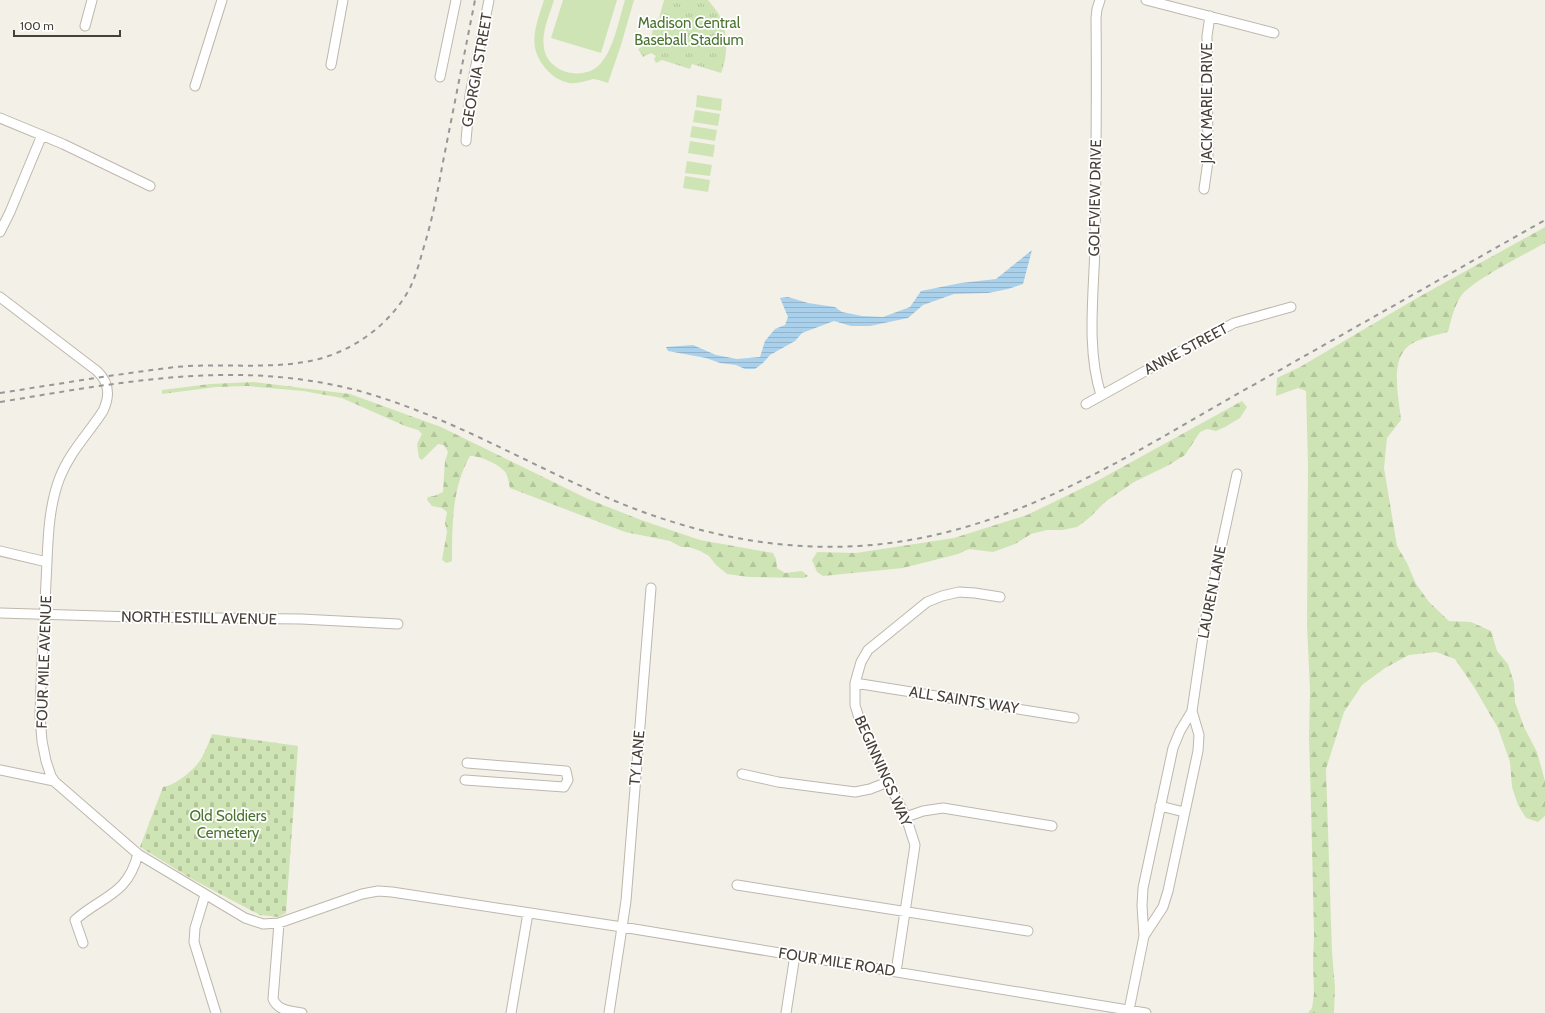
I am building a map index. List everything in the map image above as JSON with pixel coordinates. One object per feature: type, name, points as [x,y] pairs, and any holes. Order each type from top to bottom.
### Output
[{"type":"street","points":[[85,26],[92,0]]},
{"type":"street","points":[[194,86],[222,0]]},
{"type":"street","points":[[331,65],[343,0]]},
{"type":"street","points":[[440,76],[456,0]]},
{"type":"street","name":"GEORGIA STREET","points":[[466,141],[470,95],[489,0]]},
{"type":"street","name":"GOLFVIEW DRIVE","points":[[1100,0],[1096,18],[1093,328],[1097,380],[1101,395]]},
{"type":"street","points":[[1146,0],[1274,33]]},
{"type":"street","name":"JACK MARIE DRIVE","points":[[1204,189],[1208,160],[1207,36],[1210,16]]},
{"type":"street","points":[[0,118],[90,156],[150,186]]},
{"type":"street","points":[[0,232],[10,212],[42,135]]},
{"type":"street","name":"FOUR MILE AVENUE","points":[[0,297],[97,371],[103,377],[108,392],[103,412],[73,450],[60,479],[52,510],[44,614],[40,723],[46,761],[54,781],[138,854],[254,922],[267,924],[279,923],[362,894],[378,891],[407,893],[528,913]]},
{"type":"street","name":"ANNE STREET","points":[[1086,404],[1198,342],[1234,324],[1291,307]]},
{"type":"street","name":"LAUREN LANE","points":[[1129,1010],[1144,936],[1142,906],[1143,888],[1173,748],[1180,731],[1192,711],[1205,622],[1237,474]]},
{"type":"street","points":[[0,551],[47,562]]},
{"type":"street","name":"TY LANE","points":[[609,1013],[626,901],[651,588]]},
{"type":"street","name":"BEGINNINGS WAY","points":[[896,972],[915,845],[906,817],[888,782],[859,718],[855,705],[855,683],[861,662],[868,650],[927,602],[942,596],[959,592],[1000,597]]},
{"type":"street","name":"NORTH ESTILL AVENUE","points":[[0,613],[135,617],[301,619],[398,624]]},
{"type":"street","name":"ALL SAINTS WAY","points":[[855,683],[1074,718]]},
{"type":"street","name":"LAUREN LANE","points":[[1144,936],[1163,906],[1168,891],[1198,751],[1199,735],[1192,711]]},
{"type":"street","points":[[465,780],[564,787],[568,780],[566,771],[467,763]]},
{"type":"street","points":[[0,770],[54,781]]},
{"type":"street","points":[[742,774],[813,787],[855,792],[870,789],[888,782]]},
{"type":"street","points":[[1160,806],[1184,812]]},
{"type":"street","points":[[906,817],[923,811],[948,808],[1052,826]]},
{"type":"street","points":[[83,943],[75,920],[87,909],[114,893],[124,884],[131,874],[138,854]]},
{"type":"street","points":[[738,885],[1028,931]]},
{"type":"street","points":[[206,895],[195,928],[194,942],[216,1013]]},
{"type":"street","points":[[511,1013],[528,913]]},
{"type":"street","name":"FOUR MILE ROAD","points":[[528,913],[1146,1013]]},
{"type":"street","points":[[279,923],[273,999],[275,1004],[280,1008],[302,1013]]},
{"type":"street","points":[[786,1013],[795,955]]},
{"type":"green space","points":[[544,0],[554,0],[546,23],[543,42],[547,57],[552,64],[560,69],[577,73],[594,69],[606,57],[613,41],[625,0],[634,0],[608,83],[593,79],[578,83],[569,83],[556,78],[546,69],[536,52],[534,44],[536,27]]},
{"type":"green space","points":[[563,0],[617,0],[601,53],[551,38]]},
{"type":"green space","name":"Madison Central Baseball Stadium","points":[[664,0],[708,0],[713,6],[721,18],[726,38],[725,60],[721,73],[692,64],[690,69],[662,60],[656,63],[654,59],[656,56],[651,53],[643,57],[638,49],[650,42],[655,20],[659,18]]},
{"type":"green space","points":[[697,95],[722,99],[721,111],[696,107]]},
{"type":"green space","points":[[695,110],[720,114],[718,126],[693,122]]},
{"type":"green space","points":[[692,126],[717,130],[715,141],[690,137]]},
{"type":"green space","points":[[690,141],[715,145],[713,157],[688,153]]},
{"type":"green space","points":[[687,161],[712,165],[710,176],[685,173]]},
{"type":"green space","points":[[685,176],[710,180],[708,192],[683,188]]},
{"type":"green space","points":[[1545,227],[1545,243],[1513,260],[1466,290],[1461,296],[1455,309],[1448,332],[1421,339],[1405,349],[1400,357],[1397,378],[1401,420],[1387,438],[1384,468],[1397,546],[1407,563],[1416,584],[1429,602],[1449,621],[1471,622],[1491,631],[1497,651],[1508,664],[1514,683],[1515,702],[1524,727],[1537,752],[1545,781],[1545,816],[1538,822],[1526,818],[1518,805],[1512,787],[1510,762],[1498,728],[1474,687],[1455,659],[1436,652],[1409,655],[1385,668],[1362,685],[1344,712],[1326,769],[1332,952],[1335,987],[1334,1013],[1308,1013],[1312,1008],[1314,993],[1314,934],[1309,739],[1310,690],[1307,626],[1308,465],[1306,391],[1298,388],[1276,396],[1277,378],[1300,367],[1417,298]]},
{"type":"green space","points":[[254,382],[350,394],[441,427],[588,499],[641,520],[700,540],[773,553],[776,559],[777,568],[785,573],[802,571],[808,576],[804,578],[749,577],[727,574],[716,565],[709,556],[700,551],[689,547],[681,547],[670,541],[625,532],[510,488],[507,475],[500,467],[490,461],[474,456],[470,456],[464,468],[456,494],[452,534],[452,561],[447,563],[442,560],[447,532],[445,523],[447,512],[442,508],[432,506],[427,500],[428,497],[443,492],[445,461],[448,452],[444,445],[438,444],[422,460],[419,458],[417,444],[422,434],[418,430],[405,426],[342,398],[303,391],[247,386],[216,387],[162,394],[162,390],[210,384]]},
{"type":"green space","points":[[1242,401],[1247,407],[1240,418],[1216,431],[1207,429],[1200,432],[1185,455],[1169,465],[1134,482],[1105,502],[1089,518],[1077,527],[1062,530],[1047,530],[1031,534],[1015,544],[993,552],[969,549],[958,554],[903,568],[823,576],[817,572],[812,560],[817,552],[856,553],[954,538],[1027,515],[1097,481]]},
{"type":"green space","name":"Old Soldiers Cemetery","points":[[212,734],[298,746],[286,913],[278,917],[260,915],[192,879],[140,847],[163,787],[174,783],[185,776],[199,762]]},
{"type":"water","points":[[1032,250],[1023,284],[988,293],[954,294],[923,305],[908,318],[870,326],[851,326],[834,321],[802,333],[795,341],[770,355],[755,369],[745,369],[736,365],[720,363],[706,358],[668,351],[666,347],[693,345],[716,355],[737,359],[760,357],[765,341],[775,329],[785,325],[788,317],[780,298],[788,297],[808,303],[835,307],[842,312],[862,316],[883,317],[910,307],[921,291],[961,283],[996,279]]},
{"type":"railway","points":[[0,393],[176,367],[256,366],[305,362],[337,353],[352,346],[379,327],[391,315],[410,288],[420,262],[436,200],[475,0]]},
{"type":"railway","points":[[0,402],[91,387],[181,377],[226,375],[272,376],[317,382],[363,392],[396,402],[459,428],[615,501],[704,531],[795,546],[858,546],[912,540],[964,528],[1014,511],[1109,467],[1545,220]]}]
